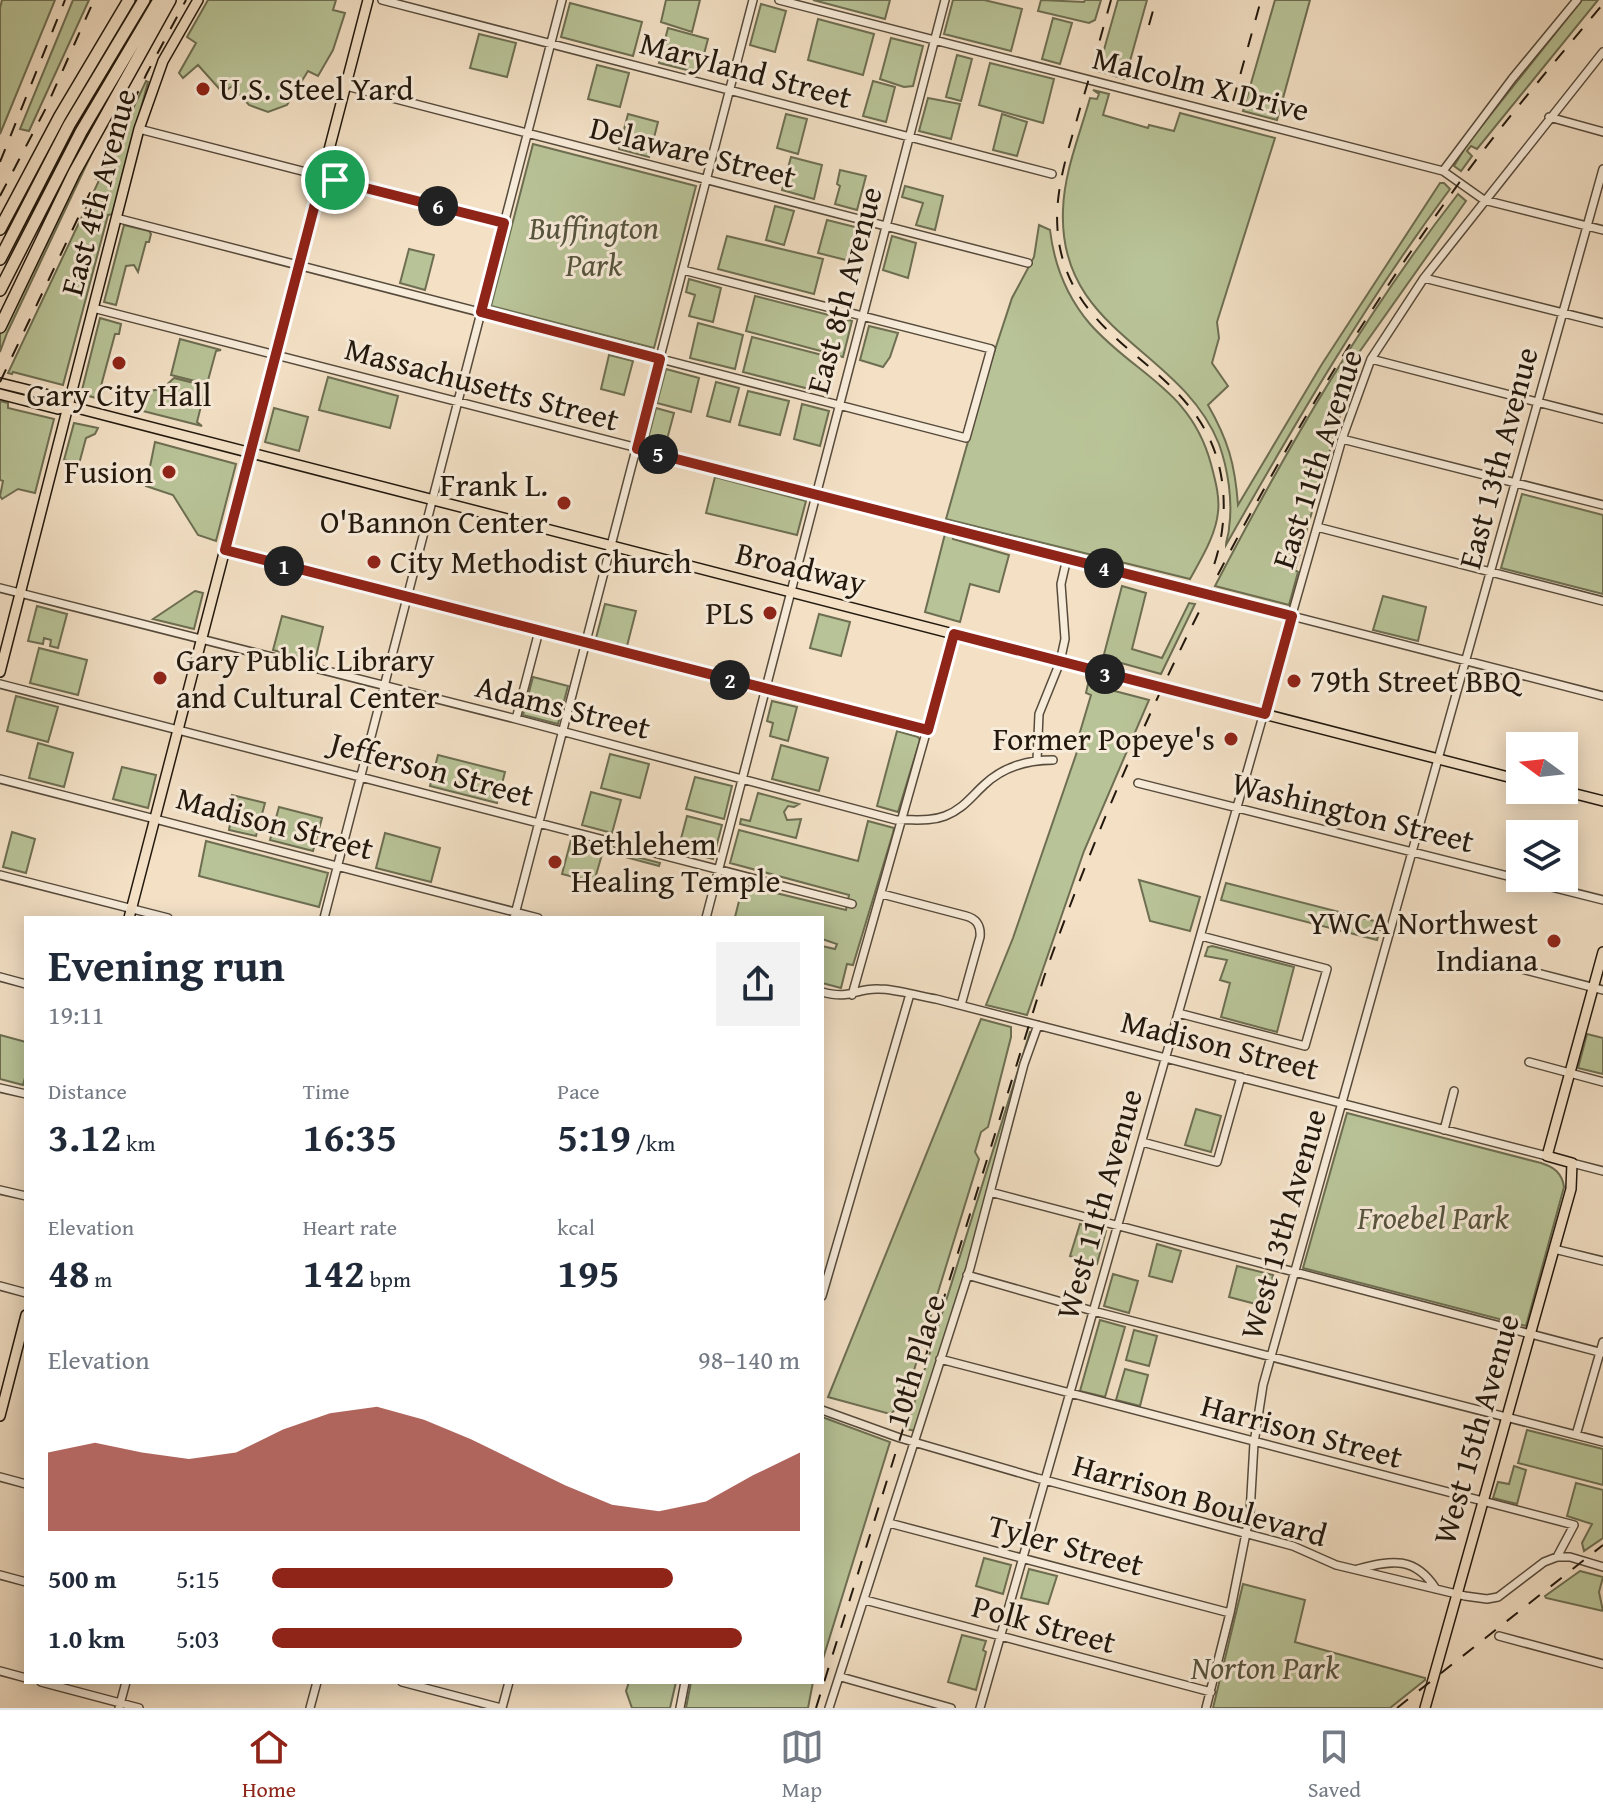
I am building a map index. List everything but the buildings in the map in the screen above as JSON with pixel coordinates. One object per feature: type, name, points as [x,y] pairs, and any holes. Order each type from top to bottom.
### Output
[{"type":"highway","points":[[0,229],[39,152],[129,0]]},
{"type":"highway","points":[[0,259],[69,125],[144,0]]},
{"type":"highway","points":[[0,290],[81,132],[159,0]]},
{"type":"highway","points":[[0,327],[74,173],[170,0]]},
{"type":"main road","name":"East 4th Avenue","points":[[0,672],[139,129],[163,61],[198,0]]},
{"type":"main road","points":[[130,913],[368,0]]},
{"type":"main road","name":"Broadway","points":[[0,383],[61,398],[69,406]]},
{"type":"main road","name":"Broadway","points":[[0,394],[58,409],[69,406],[1506,776]]},
{"type":"main road","points":[[1578,795],[1603,801]]},
{"type":"main road","points":[[1547,1156],[1598,988],[1603,952]]},
{"type":"main road","name":"Madison Street","points":[[1547,1156],[1572,1163]]},
{"type":"main road","name":"West 15th Avenue","points":[[1425,1708],[1571,1189],[1572,1163]]},
{"type":"main road","points":[[0,1416],[4,1382],[24,1321]]},
{"type":"street","name":"Maryland Street","points":[[382,0],[1052,174]]},
{"type":"street","points":[[324,916],[562,0]]},
{"type":"street","points":[[515,915],[753,0]]},
{"type":"street","name":"Malcolm X Drive","points":[[779,0],[1443,171],[1484,200],[1603,230]]},
{"type":"street","name":"East 8th Avenue","points":[[707,916],[945,0]]},
{"type":"street","points":[[1443,171],[1577,0]]},
{"type":"street","name":"East 11th Avenue","points":[[1265,714],[1342,439],[1371,359],[1424,278],[1603,52]]},
{"type":"street","name":"Delaware Street","points":[[346,86],[1028,263]]},
{"type":"street","points":[[1549,117],[1603,132]]},
{"type":"street","points":[[139,129],[504,223]]},
{"type":"street","name":"East 13th Avenue","points":[[1440,759],[1603,169]]},
{"type":"street","points":[[116,218],[966,438],[991,349],[683,270]]},
{"type":"street","points":[[1424,278],[1603,323]]},
{"type":"street","name":"Massachusetts Street","points":[[93,308],[1603,696]]},
{"type":"street","points":[[1371,359],[1603,419]]},
{"type":"street","points":[[1342,439],[1603,505]]},
{"type":"street","points":[[1317,527],[1603,601]]},
{"type":"street","points":[[225,550],[928,730]]},
{"type":"street","points":[[1037,760],[1039,714],[1060,662],[1066,631],[1061,584],[1067,558]]},
{"type":"street","name":"Adams Street","points":[[0,588],[516,719],[896,820],[930,820],[950,814],[968,803],[992,778],[1015,765],[1053,760]]},
{"type":"street","points":[[516,719],[539,631]]},
{"type":"street","points":[[852,995],[954,634]]},
{"type":"street","name":"Jefferson Street","points":[[0,684],[852,904]]},
{"type":"street","name":"West 11th Avenue","points":[[980,1708],[1265,714]]},
{"type":"street","name":"West 13th Avenue","points":[[1206,1708],[1230,1613],[1250,1513],[1254,1443],[1263,1385],[1440,759]]},
{"type":"street","name":"Madison Street","points":[[0,779],[515,915]]},
{"type":"street","name":"Washington Street","points":[[1138,783],[1506,876]]},
{"type":"street","points":[[0,875],[130,913],[153,916]]},
{"type":"street","name":"Washington Street","points":[[1571,892],[1603,900]]},
{"type":"street","points":[[882,894],[966,916],[979,925],[980,937],[961,1005]]},
{"type":"street","points":[[1178,1013],[1305,1046],[1309,1033],[1327,969],[1201,936]]},
{"type":"street","points":[[1506,965],[1598,988]]},
{"type":"street","points":[[0,977],[24,983]]},
{"type":"street","name":"Madison Street","points":[[824,992],[841,996],[875,988],[961,1005],[1547,1156]]},
{"type":"street","points":[[824,1289],[910,994]]},
{"type":"street","name":"10th Place","points":[[829,1708],[967,1275],[1024,1064],[1038,1025]]},
{"type":"street","points":[[1529,1062],[1603,1082]]},
{"type":"street","points":[[1142,1142],[1217,1162],[1241,1077]]},
{"type":"street","points":[[0,1088],[24,1094]]},
{"type":"street","points":[[1444,1130],[1454,1091]]},
{"type":"street","name":"Madison Street","points":[[1572,1163],[1603,1171]]},
{"type":"street","points":[[0,1190],[24,1196]]},
{"type":"street","points":[[990,1192],[1602,1352]]},
{"type":"street","points":[[1554,1249],[1603,1261]]},
{"type":"street","points":[[967,1275],[1093,1311],[1603,1442]]},
{"type":"street","points":[[0,1286],[24,1292]]},
{"type":"street","points":[[1576,1435],[1603,1342]]},
{"type":"street","name":"Harrison Street","points":[[940,1359],[1574,1525],[1557,1557]]},
{"type":"street","name":"Harrison Boulevard","points":[[824,1411],[914,1442],[1045,1480],[1293,1546],[1327,1562],[1481,1599],[1506,1593],[1544,1562],[1557,1557]]},
{"type":"street","points":[[0,1477],[24,1483]]},
{"type":"street","name":"Tyler Street","points":[[889,1523],[1230,1613]]},
{"type":"street","points":[[1557,1557],[1570,1557],[1603,1567]]},
{"type":"street","points":[[1355,1570],[1383,1564],[1411,1565],[1425,1573],[1436,1589]]},
{"type":"street","points":[[0,1575],[24,1581]]},
{"type":"street","name":"Polk Street","points":[[865,1600],[1211,1692]]},
{"type":"street","points":[[1499,1636],[1603,1664]]},
{"type":"street","points":[[0,1671],[24,1677]]},
{"type":"street","points":[[841,1677],[951,1708]]},
{"type":"street","points":[[48,1684],[120,1706],[139,1708]]},
{"type":"street","points":[[120,1706],[126,1684]]},
{"type":"street","points":[[310,1708],[316,1684]]},
{"type":"street","points":[[410,1684],[502,1708],[508,1684]]},
{"type":"street","points":[[680,1708],[685,1684]]},
{"type":"green space","points":[[2,0],[55,0],[0,134],[0,8]]},
{"type":"green space","points":[[73,0],[89,0],[29,131],[20,129]]},
{"type":"green space","points":[[208,0],[336,0],[333,10],[345,13],[333,50],[318,76],[308,71],[287,105],[268,112],[249,105],[232,86],[223,93],[198,65],[183,78],[179,73],[196,43],[187,37]]},
{"type":"green space","points":[[666,0],[700,0],[692,32],[661,22]]},
{"type":"green space","points":[[813,0],[890,0],[885,19]]},
{"type":"green space","points":[[953,0],[984,0],[1022,9],[1011,51],[944,34]]},
{"type":"green space","points":[[1041,0],[1101,0],[1095,20],[1089,23],[1038,11]]},
{"type":"green space","points":[[1118,0],[1147,0],[1125,79],[1098,71]]},
{"type":"green space","points":[[1275,0],[1310,0],[1277,120],[1243,111]]},
{"type":"green space","points":[[1582,0],[1598,0],[1477,149],[1471,146],[1467,151],[1472,156],[1461,171],[1454,166],[1468,143]]},
{"type":"green space","points":[[570,3],[642,22],[633,56],[561,37]]},
{"type":"green space","points":[[761,4],[786,11],[775,52],[750,45]]},
{"type":"green space","points":[[1053,18],[1072,23],[1060,64],[1042,59]]},
{"type":"green space","points":[[818,19],[874,34],[863,75],[808,60]]},
{"type":"green space","points":[[668,28],[708,39],[699,73],[659,63]]},
{"type":"green space","points":[[479,34],[516,43],[507,77],[470,68]]},
{"type":"green space","points":[[891,38],[923,46],[913,86],[904,87],[880,79]]},
{"type":"green space","points":[[957,55],[972,59],[961,101],[946,97]]},
{"type":"green space","points":[[990,63],[1054,79],[1043,123],[979,105]]},
{"type":"green space","points":[[597,65],[629,73],[620,107],[588,99]]},
{"type":"green space","points":[[146,81],[113,214],[108,215],[63,385],[8,373]]},
{"type":"green space","points":[[873,81],[895,87],[886,122],[863,116]]},
{"type":"green space","points":[[1093,90],[1109,94],[1103,115],[1148,128],[1149,125],[1174,131],[1180,113],[1275,138],[1217,322],[1219,338],[1212,363],[1228,386],[1208,405],[1229,453],[1238,505],[1322,364],[1440,183],[1450,189],[1389,275],[1332,364],[1226,545],[1230,497],[1219,444],[1201,411],[1177,384],[1100,313],[1080,285],[1067,251],[1063,210],[1066,182],[1090,98],[1097,99],[1099,94]]},
{"type":"green space","points":[[928,98],[960,104],[951,139],[919,131]]},
{"type":"green space","points":[[628,114],[658,122],[649,157],[619,149]]},
{"type":"green space","points":[[786,114],[807,119],[798,154],[777,148]]},
{"type":"green space","points":[[1002,114],[1027,122],[1017,156],[993,150]]},
{"type":"green space","points":[[108,119],[7,333],[0,352],[0,332]]},
{"type":"green space","name":"Buffington Park","points":[[533,144],[696,186],[654,348],[491,306]]},
{"type":"green space","points":[[791,157],[822,165],[814,199],[782,190]]},
{"type":"green space","points":[[840,170],[866,176],[857,210],[835,204]]},
{"type":"green space","points":[[905,186],[943,196],[935,230],[916,225],[923,203],[902,197]]},
{"type":"green space","points":[[1458,194],[1466,201],[1358,354],[1295,570],[1298,572],[1289,605],[1215,586],[1328,384],[1390,287]]},
{"type":"green space","points":[[775,206],[794,211],[784,245],[766,240]]},
{"type":"green space","points":[[827,220],[859,228],[850,261],[818,253]]},
{"type":"green space","points":[[124,225],[151,234],[138,272],[134,265],[126,266],[116,305],[104,302]]},
{"type":"green space","points":[[1039,225],[1050,230],[1063,280],[1082,314],[1107,342],[1176,400],[1202,439],[1216,482],[1218,512],[1211,538],[1190,579],[946,519],[1012,298],[1034,257]]},
{"type":"green space","points":[[727,236],[823,259],[814,294],[718,269]]},
{"type":"green space","points":[[892,236],[916,243],[908,278],[883,270]]},
{"type":"green space","points":[[409,249],[434,255],[425,290],[400,283]]},
{"type":"green space","points":[[689,279],[721,288],[713,322],[689,316],[695,295],[686,292]]},
{"type":"green space","points":[[755,296],[852,321],[843,357],[746,331]]},
{"type":"green space","points":[[100,318],[121,324],[119,334],[115,334],[100,399],[81,394]]},
{"type":"green space","points":[[698,323],[743,335],[735,369],[690,358]]},
{"type":"green space","points":[[869,326],[898,333],[883,367],[860,360]]},
{"type":"green space","points":[[752,337],[826,356],[817,391],[743,372]]},
{"type":"green space","points":[[180,339],[221,350],[216,351],[207,384],[171,375]]},
{"type":"green space","points":[[609,355],[633,361],[624,395],[601,389]]},
{"type":"green space","points":[[666,369],[699,378],[691,412],[657,403]]},
{"type":"green space","points":[[328,377],[398,396],[390,428],[319,410]]},
{"type":"green space","points":[[174,378],[206,386],[197,422],[202,426],[143,411],[149,391],[162,389]]},
{"type":"green space","points":[[716,382],[739,388],[730,422],[707,416]]},
{"type":"green space","points":[[748,391],[789,401],[780,435],[739,425]]},
{"type":"green space","points":[[0,401],[8,403],[8,408],[54,419],[35,493],[18,489],[2,499],[0,496],[3,481],[0,480]]},
{"type":"green space","points":[[802,404],[829,411],[820,446],[794,439]]},
{"type":"green space","points":[[274,408],[308,417],[299,451],[265,442]]},
{"type":"green space","points":[[656,408],[674,413],[665,447],[647,443]]},
{"type":"green space","points":[[74,423],[98,428],[95,434],[86,438],[79,464],[64,460]]},
{"type":"green space","points":[[155,442],[236,464],[216,541],[198,535],[173,495],[146,486]]},
{"type":"green space","points":[[715,477],[806,501],[797,535],[706,513]]},
{"type":"green space","points":[[1522,494],[1603,515],[1603,594],[1501,568]]},
{"type":"green space","points":[[945,534],[1009,555],[999,592],[970,584],[960,622],[925,612]]},
{"type":"green space","points":[[1122,586],[1146,593],[1132,649],[1162,658],[1189,603],[1195,604],[1161,674],[1103,658]]},
{"type":"green space","points":[[195,591],[203,593],[194,629],[153,619]]},
{"type":"green space","points":[[1383,596],[1426,607],[1418,641],[1373,630]]},
{"type":"green space","points":[[605,604],[636,611],[627,646],[596,638]]},
{"type":"green space","points":[[37,606],[67,614],[58,648],[50,646],[51,640],[44,638],[43,644],[28,641]]},
{"type":"green space","points":[[819,614],[850,622],[841,656],[810,648]]},
{"type":"green space","points":[[282,616],[323,627],[315,661],[273,650]]},
{"type":"green space","points":[[39,648],[87,660],[78,695],[30,683]]},
{"type":"green space","points":[[533,677],[568,686],[558,724],[523,715]]},
{"type":"green space","points":[[1088,684],[1149,700],[1084,851],[1027,1015],[986,1005],[1013,938],[1080,743],[1077,742],[1091,695],[1086,693]]},
{"type":"green space","points":[[16,696],[58,707],[48,742],[7,731]]},
{"type":"green space","points":[[772,701],[797,707],[788,741],[770,736],[773,723],[767,721]]},
{"type":"green space","points":[[897,731],[920,740],[898,812],[877,806]]},
{"type":"green space","points":[[38,743],[73,753],[64,787],[29,778]]},
{"type":"green space","points":[[781,745],[828,758],[819,791],[772,779]]},
{"type":"green space","points":[[610,754],[649,764],[640,798],[601,788]]},
{"type":"green space","points":[[438,755],[505,772],[497,803],[430,786]]},
{"type":"green space","points":[[122,767],[156,775],[148,808],[113,799]]},
{"type":"green space","points":[[695,777],[732,786],[724,819],[686,809]]},
{"type":"green space","points":[[591,792],[621,800],[612,833],[582,825]]},
{"type":"green space","points":[[758,793],[799,804],[788,806],[784,812],[787,820],[801,819],[796,838],[740,824],[741,819],[750,821]]},
{"type":"green space","points":[[232,795],[265,803],[256,836],[229,830],[232,813],[228,807]]},
{"type":"green space","points":[[279,807],[322,818],[313,851],[270,840]]},
{"type":"green space","points":[[687,816],[722,825],[713,859],[678,850]]},
{"type":"green space","points":[[868,821],[894,828],[853,965],[847,964],[841,988],[824,984],[824,946],[835,949],[837,944],[824,940],[824,916],[735,916],[743,885],[846,910],[849,895],[730,863],[739,830],[858,861]]},
{"type":"green space","points":[[12,832],[35,839],[26,873],[3,867]]},
{"type":"green space","points":[[385,833],[440,848],[431,882],[376,868]]},
{"type":"green space","points":[[571,840],[660,863],[659,866],[603,851],[594,882],[562,874]]},
{"type":"green space","points":[[206,841],[328,873],[319,907],[199,876]]},
{"type":"green space","points":[[1139,880],[1200,897],[1190,931],[1150,921]]},
{"type":"green space","points":[[1226,883],[1382,923],[1377,940],[1221,900]]},
{"type":"green space","points":[[1208,947],[1294,967],[1277,1032],[1221,1017],[1230,983],[1220,980],[1227,960],[1205,956]]},
{"type":"green space","points":[[981,1019],[1011,1027],[1011,1037],[988,1127],[981,1132],[975,1152],[979,1159],[911,1380],[900,1403],[890,1414],[828,1397]]},
{"type":"green space","points":[[1030,1032],[969,1263],[916,1431],[906,1429]]},
{"type":"green space","points":[[1587,1034],[1603,1038],[1603,1074],[1578,1068]]},
{"type":"green space","points":[[0,1035],[24,1041],[23,1085],[0,1079]]},
{"type":"green space","points":[[1196,1109],[1221,1116],[1211,1152],[1185,1145]]},
{"type":"green space","name":"Froebel Park","points":[[1347,1113],[1541,1163],[1559,1174],[1564,1187],[1526,1326],[1303,1268]]},
{"type":"green space","points":[[1080,1224],[1106,1231],[1097,1264],[1070,1256]]},
{"type":"green space","points":[[1157,1244],[1181,1251],[1172,1282],[1149,1276]]},
{"type":"green space","points":[[1237,1266],[1273,1275],[1267,1307],[1229,1297]]},
{"type":"green space","points":[[1113,1274],[1138,1281],[1129,1313],[1104,1306]]},
{"type":"green space","points":[[1100,1320],[1125,1327],[1105,1397],[1080,1391]]},
{"type":"green space","points":[[1134,1330],[1157,1336],[1149,1366],[1126,1360]]},
{"type":"green space","points":[[1125,1369],[1148,1375],[1140,1406],[1116,1400]]},
{"type":"green space","points":[[824,1418],[890,1442],[824,1656]]},
{"type":"green space","points":[[1527,1430],[1603,1449],[1603,1485],[1518,1463]]},
{"type":"green space","points":[[1514,1466],[1526,1470],[1517,1504],[1493,1498],[1498,1482],[1509,1484]]},
{"type":"green space","points":[[1576,1483],[1603,1490],[1603,1538],[1584,1551],[1582,1543],[1592,1524],[1567,1516]]},
{"type":"green space","points":[[984,1558],[1011,1565],[1003,1594],[976,1586]]},
{"type":"green space","points":[[1029,1569],[1057,1576],[1048,1604],[1021,1598]]},
{"type":"green space","points":[[1580,1571],[1603,1577],[1599,1592],[1603,1611],[1546,1598]]},
{"type":"green space","name":"Norton Park","points":[[1243,1584],[1305,1600],[1295,1642],[1425,1680],[1390,1708],[1213,1708]]},
{"type":"green space","points":[[962,1635],[986,1641],[976,1690],[948,1682]]},
{"type":"green space","points":[[628,1684],[676,1684],[670,1708],[632,1708],[626,1691]]},
{"type":"green space","points":[[691,1684],[813,1684],[808,1708],[686,1708]]},
{"type":"railway","points":[[0,162],[65,0]]},
{"type":"railway","points":[[0,196],[46,108],[94,0]]},
{"type":"railway","points":[[0,382],[147,73],[186,0]]},
{"type":"railway","points":[[1111,0],[1062,176],[1057,211],[1060,248],[1073,284],[1092,314],[1169,385],[1193,411],[1211,442],[1222,481],[1224,502],[1222,534],[1214,565]]},
{"type":"railway","points":[[1149,25],[1156,0]]},
{"type":"railway","points":[[1233,101],[1261,0]]},
{"type":"railway","points":[[824,1682],[1044,977],[1083,871],[1173,665],[1277,467],[1334,370],[1395,276],[1476,160],[1603,4]]},
{"type":"railway","points":[[1397,1708],[1603,1545]]},
{"type":"railway","points":[[816,1708],[823,1684]]},
{"type":"place","name":"U.S. Steel Yard","points":[[203,89]]},
{"type":"place","name":"Gary City Hall","points":[[119,363]]},
{"type":"place","name":"Fusion","points":[[169,472]]},
{"type":"place","name":"Frank L. O'Bannon Center","points":[[564,503]]},
{"type":"place","name":"City Methodist Church","points":[[374,562]]},
{"type":"place","name":"PLS","points":[[770,613]]},
{"type":"place","name":"Gary Public Library and Cultural Center","points":[[160,678]]},
{"type":"place","name":"79th Street BBQ","points":[[1294,681]]},
{"type":"place","name":"Former Popeye's","points":[[1231,739]]},
{"type":"place","name":"Bethlehem Healing Temple","points":[[555,862]]},
{"type":"place","name":"YWCA Northwest Indiana","points":[[1554,941]]},
{"type":"route","points":[[322,177],[335,180],[504,223],[481,312],[660,359],[637,449],[1292,616],[1265,714],[954,634],[928,730],[225,550],[322,177]]}]
